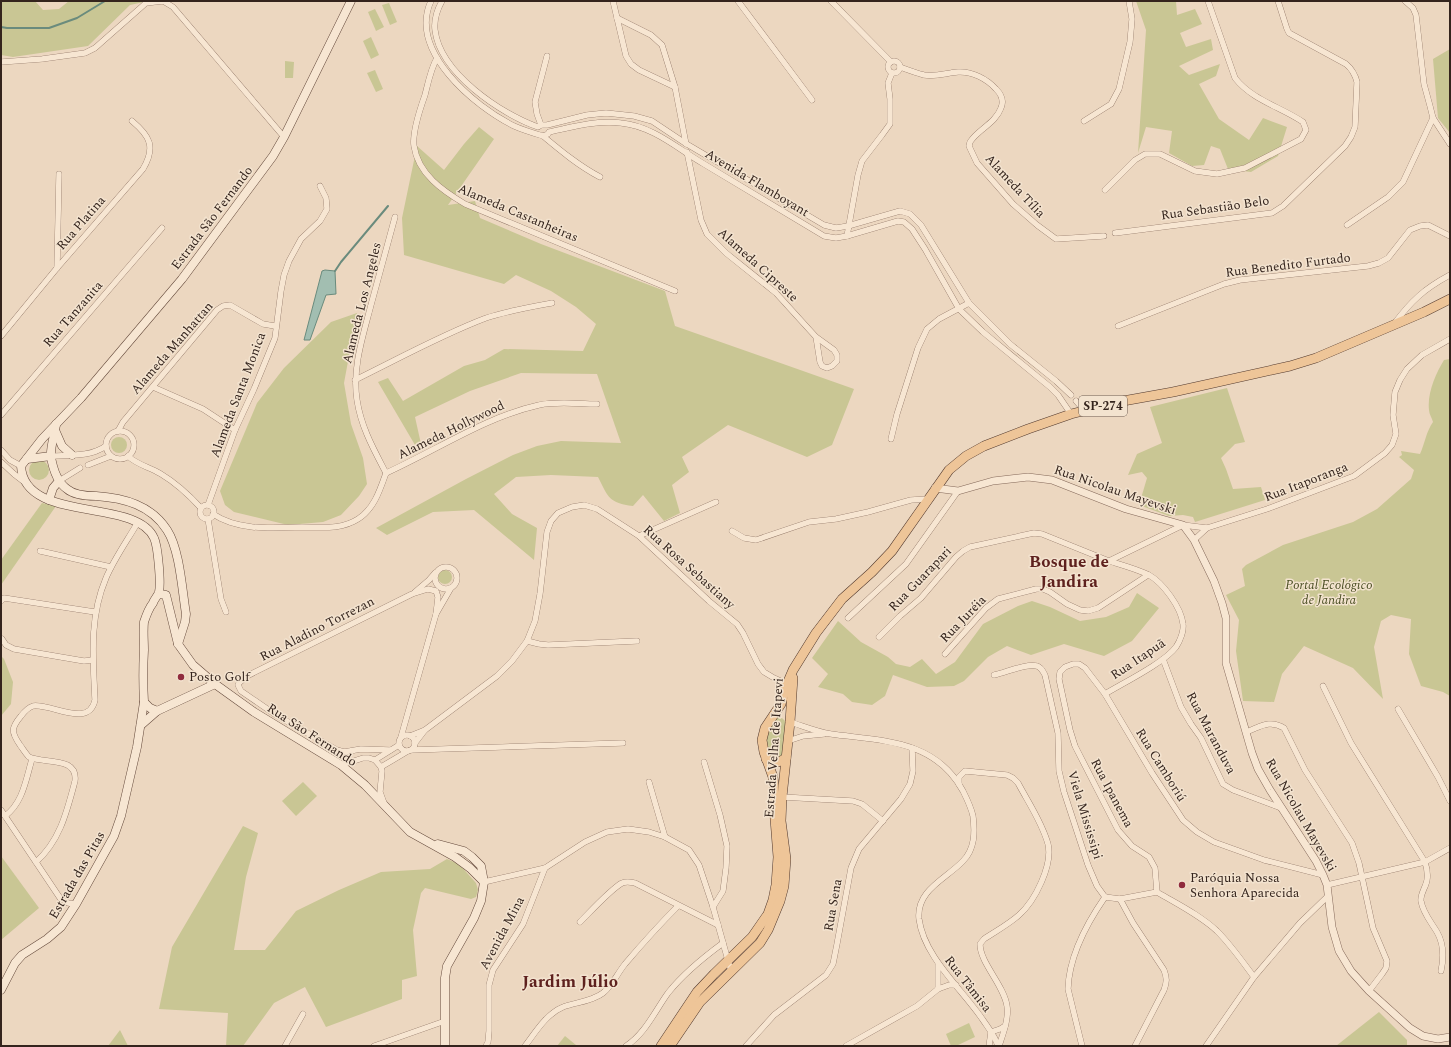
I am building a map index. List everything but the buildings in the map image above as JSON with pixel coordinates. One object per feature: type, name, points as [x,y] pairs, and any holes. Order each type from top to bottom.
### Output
[{"type":"main road","name":"Estrada São Fernando","points":[[21,466],[182,279],[273,156],[284,137],[351,1]]},
{"type":"main road","name":"SP-274","points":[[793,670],[816,633],[842,599],[872,572],[892,551],[949,470],[966,456],[998,440],[1071,414],[1290,366],[1316,358],[1424,312],[1450,299]]},
{"type":"main road","points":[[56,426],[62,446],[72,455]]},
{"type":"main road","points":[[56,426],[51,448],[51,456],[59,481],[68,490],[86,496],[113,498],[138,504],[153,513],[168,531],[176,553],[186,614],[178,644]]},
{"type":"main road","points":[[27,458],[51,456]]},
{"type":"main road","points":[[21,466],[23,476],[28,484],[35,492],[49,500],[99,511],[138,522],[148,530],[154,538],[159,568],[159,594],[152,603],[144,623],[144,702],[150,708],[157,711]]},
{"type":"main road","points":[[49,500],[53,488],[59,481]]},
{"type":"main road","name":"Rua São Fernando","points":[[159,594],[166,595],[178,644],[193,665],[215,684],[254,712],[341,765],[365,785],[410,832],[455,857],[484,881]]},
{"type":"main road","name":"Estrada Velha de Itapevi","points":[[661,1046],[697,992],[752,937],[768,914],[773,900],[776,885],[778,858],[774,818],[774,785],[762,740],[765,728],[781,704],[793,670]]},
{"type":"main road","name":"Estrada Velha de Itapevi","points":[[670,1046],[700,1002],[760,943],[768,930],[780,901],[784,886],[786,859],[781,821],[782,797],[790,722],[793,670]]},
{"type":"main road","points":[[141,725],[157,711],[215,684]]},
{"type":"main road","name":"Estrada das Pitas","points":[[1,990],[18,959],[57,931],[76,904],[114,836],[121,816],[137,747],[144,702]]},
{"type":"main road","points":[[770,719],[782,716],[790,722]]},
{"type":"main road","points":[[766,759],[770,762],[777,763],[786,758]]},
{"type":"main road","points":[[445,1046],[445,978],[447,966],[474,918],[481,901],[484,881]]},
{"type":"street","points":[[1,62],[42,59],[85,53],[96,48],[146,3],[163,1],[173,7],[284,137]]},
{"type":"street","points":[[431,1],[426,17],[428,36],[436,58],[457,84],[477,102],[514,126],[540,135],[572,160],[600,177]]},
{"type":"street","points":[[442,1],[435,22],[435,30],[443,52],[463,80],[491,103],[515,117],[549,128],[549,132]]},
{"type":"street","points":[[613,1],[626,56],[631,64],[639,70],[675,87]]},
{"type":"street","points":[[738,1],[812,100]]},
{"type":"street","points":[[831,1],[891,62],[897,62],[900,67],[898,72],[892,73]]},
{"type":"street","points":[[1084,121],[1111,104],[1119,89],[1130,42],[1132,20],[1128,1]]},
{"type":"street","points":[[1105,190],[1135,160],[1146,154],[1160,154],[1195,171],[1217,174],[1245,168],[1301,139],[1304,135],[1306,130],[1304,122],[1253,95],[1241,86],[1235,78],[1208,1]]},
{"type":"street","name":"Rua Sebastião Belo","points":[[1115,233],[1272,213],[1283,206],[1345,146],[1351,138],[1355,127],[1357,82],[1352,69],[1346,64],[1289,33],[1278,1]]},
{"type":"street","points":[[1405,1],[1413,8],[1416,15],[1424,84],[1433,118],[1450,144]]},
{"type":"street","name":"Alameda Cipreste","points":[[617,18],[651,35],[662,45],[675,87],[701,220],[708,234],[726,253],[776,293],[816,338],[834,350],[837,355],[837,361],[832,366],[827,368],[822,366],[816,338]]},
{"type":"street","points":[[436,58],[443,52]]},
{"type":"street","points":[[542,126],[537,114],[535,102],[547,56]]},
{"type":"street","name":"Alameda Castanheiras","points":[[436,58],[418,114],[414,146],[420,163],[430,178],[446,193],[465,204],[676,291]]},
{"type":"street","points":[[891,62],[888,68],[892,73]]},
{"type":"street","name":"Alameda Tília","points":[[900,67],[924,75],[938,76],[957,72],[968,72],[987,81],[1001,95],[1003,102],[999,113],[993,121],[970,142],[969,146],[977,163],[1013,204],[1056,239],[1104,236]]},
{"type":"street","points":[[847,236],[862,161],[890,124],[890,99],[888,83],[892,73]]},
{"type":"street","name":"Avenida Flamboyant","points":[[542,126],[587,115],[606,113],[634,116],[652,121],[824,226],[836,228],[848,226],[900,211],[910,214],[921,225],[969,303],[1010,344],[1071,395]]},
{"type":"street","points":[[1347,225],[1388,197],[1403,182],[1433,118]]},
{"type":"street","name":"Rua Platina","points":[[1,336],[57,268],[143,169],[151,152],[147,135],[132,121]]},
{"type":"street","name":"Avenida Flamboyant","points":[[540,135],[585,124],[604,122],[622,123],[643,128],[661,136],[705,165],[824,236],[836,238],[898,221],[904,222],[912,229],[925,249],[959,309],[983,332],[1050,387],[1058,395],[1071,414]]},
{"type":"street","points":[[540,135],[537,129],[542,126]]},
{"type":"street","points":[[705,165],[709,157]]},
{"type":"street","points":[[57,268],[58,174]]},
{"type":"street","name":"Alameda Santa Monica","points":[[208,505],[235,430],[254,389],[274,338],[283,280],[289,261],[301,239],[320,221],[327,209],[326,198],[320,186]]},
{"type":"street","name":"Alameda Los Angeles","points":[[386,473],[369,442],[361,419],[355,380],[359,351],[395,217]]},
{"type":"street","name":"Rua Benedito Furtado","points":[[1118,326],[1229,282],[1368,266],[1379,263],[1388,258],[1410,230],[1420,226],[1428,225],[1450,236]]},
{"type":"street","name":"Rua Tanzanita","points":[[1,415],[162,228]]},
{"type":"street","points":[[1393,325],[1408,306],[1427,288],[1450,275]]},
{"type":"street","points":[[355,380],[458,330],[487,318],[552,303]]},
{"type":"street","points":[[891,439],[918,348],[926,329],[939,319],[969,303]]},
{"type":"street","name":"Alameda Manhattan","points":[[118,431],[123,422],[217,310],[223,306],[230,305],[264,324],[275,326]]},
{"type":"street","name":"Rua Itaporanga","points":[[1183,525],[1207,528],[1268,509],[1354,476],[1380,457],[1392,445],[1396,434],[1393,416],[1395,392],[1407,369],[1422,355],[1450,339]]},
{"type":"street","points":[[153,387],[203,409],[235,430]]},
{"type":"street","points":[[1076,401],[1085,411]]},
{"type":"street","name":"Alameda Hollywood","points":[[386,473],[503,416],[521,410],[541,405],[562,403],[597,404]]},
{"type":"street","points":[[118,431],[127,433],[132,440],[133,449],[128,456],[120,459],[111,456],[106,446],[107,439],[110,435],[118,431]]},
{"type":"street","points":[[51,456],[93,453],[106,446]]},
{"type":"street","points":[[1,450],[10,460],[21,466]]},
{"type":"street","points":[[88,465],[111,456]]},
{"type":"street","points":[[128,456],[160,473],[176,484],[201,508]]},
{"type":"street","points":[[10,460],[3,464],[28,484]]},
{"type":"street","points":[[59,481],[80,468]]},
{"type":"street","points":[[201,508],[208,505],[213,510],[213,514],[220,519],[265,529],[332,527],[346,525],[359,519],[370,509],[377,497],[386,473]]},
{"type":"street","name":"Rua Nicolau Mayevski","points":[[935,488],[958,491],[993,481],[1028,477],[1052,480],[1126,508],[1183,525],[1194,540],[1214,581],[1222,603],[1226,618],[1226,663],[1258,769],[1281,808],[1316,861],[1327,885]]},
{"type":"street","points":[[848,618],[906,564],[958,491]]},
{"type":"street","points":[[732,531],[744,538],[756,540],[809,522],[841,518],[912,500],[928,499]]},
{"type":"street","points":[[639,536],[716,502]]},
{"type":"street","name":"Rua Rosa Sebastiany","points":[[410,736],[424,730],[497,676],[512,661],[527,641],[535,621],[540,594],[547,532],[551,521],[558,513],[572,507],[584,505],[597,509],[639,536],[709,601],[737,624],[758,664],[764,672],[787,684]]},
{"type":"street","points":[[201,508],[201,516],[204,519],[208,519]]},
{"type":"street","points":[[208,519],[213,514]]},
{"type":"street","points":[[208,519],[221,599],[226,612]]},
{"type":"street","points":[[36,862],[49,849],[61,828],[76,776],[72,767],[66,764],[32,759],[26,754],[14,736],[13,730],[16,722],[25,711],[33,706],[79,714],[88,712],[93,707],[95,700],[92,636],[95,612],[101,589],[111,567],[138,522]]},
{"type":"street","points":[[1109,561],[1183,525]]},
{"type":"street","name":"Rua Itaporanga","points":[[1194,540],[1207,528]]},
{"type":"street","name":"Rua Guarapari","points":[[879,637],[921,598],[956,557],[970,547],[1034,533],[1042,534],[1109,561]]},
{"type":"street","points":[[40,551],[111,567]]},
{"type":"street","name":"Rua Itapuã","points":[[1105,694],[1163,659],[1175,647],[1181,636],[1183,624],[1179,610],[1160,582],[1148,575],[1109,561]]},
{"type":"street","points":[[412,594],[442,567],[446,566],[455,571],[457,579],[456,582],[436,614]]},
{"type":"street","points":[[375,760],[399,745],[436,614],[438,589],[435,575],[436,572]]},
{"type":"street","name":"Rua Juréia","points":[[945,654],[986,608],[998,599],[1036,589],[1043,589],[1067,604],[1080,610],[1088,611],[1098,608],[1148,575]]},
{"type":"street","points":[[412,594],[428,589],[451,588]]},
{"type":"street","name":"Rua Aladino Torrezan","points":[[390,750],[361,749],[344,752],[337,750],[276,715],[245,694],[238,685],[239,682],[247,676],[412,594]]},
{"type":"street","points":[[1,601],[4,598],[95,612]]},
{"type":"street","points":[[2,639],[6,645],[14,649],[84,661],[93,660]]},
{"type":"street","points":[[527,641],[548,645],[637,642]]},
{"type":"street","name":"Rua Maranduva","points":[[1163,659],[1181,707],[1201,738],[1223,784],[1233,790],[1281,808]]},
{"type":"street","name":"Rua Camboriú","points":[[1070,730],[1060,686],[1060,672],[1065,667],[1073,664],[1079,664],[1085,668],[1105,694],[1156,779],[1183,820],[1197,832],[1214,842],[1264,860],[1322,875]]},
{"type":"street","name":"Viela Mississipi","points":[[994,675],[1030,666],[1037,666],[1042,669],[1046,675],[1058,733],[1058,771],[1088,865],[1105,897]]},
{"type":"street","points":[[1323,686],[1351,743],[1425,862],[1428,872],[1427,881],[1421,900],[1426,916],[1438,933],[1443,945],[1444,958],[1441,971]]},
{"type":"street","points":[[1398,709],[1438,777],[1450,801]]},
{"type":"street","name":"Rua Tâmisa","points":[[790,722],[829,734],[897,743],[912,748],[937,760],[953,775],[959,784],[972,813],[974,827],[970,851],[963,861],[936,883],[927,893],[920,907],[919,919],[923,933],[938,965],[956,985],[995,1037],[998,1046]]},
{"type":"street","points":[[1246,732],[1271,723],[1278,724],[1284,728],[1305,770],[1352,843],[1363,877],[1368,909],[1373,928],[1387,961],[1386,968],[1369,991]]},
{"type":"street","name":"Rua Rosa Sebastiany","points":[[415,743],[424,730]]},
{"type":"street","name":"Rua Ipanema","points":[[1070,730],[1075,746],[1118,830],[1132,846],[1149,857],[1155,868],[1157,892]]},
{"type":"street","name":"Rua Tâmisa","points":[[788,741],[803,736],[829,734]]},
{"type":"street","points":[[381,767],[410,751],[415,743],[414,738],[406,735],[401,737]]},
{"type":"street","points":[[399,745],[403,750],[410,751],[623,743]]},
{"type":"street","name":"Rua Sena","points":[[746,1046],[774,1015],[826,975],[833,964],[838,944],[851,868],[859,849],[901,799],[910,784],[913,771],[912,748]]},
{"type":"street","points":[[341,765],[363,758],[375,760],[381,767],[382,776],[380,792],[386,808]]},
{"type":"street","points":[[5,816],[15,806],[20,797],[32,759]]},
{"type":"street","points":[[704,762],[720,815],[727,846],[723,891],[713,907]]},
{"type":"street","points":[[959,784],[962,773],[970,771],[1007,775],[1013,778],[1018,784],[1042,828],[1049,852],[1047,868],[1036,893],[1020,914],[984,939],[980,944],[981,951],[1004,996],[1007,1007],[1007,1018],[998,1046]]},
{"type":"street","points":[[649,782],[665,837]]},
{"type":"street","points":[[782,797],[853,801],[862,804],[883,821]]},
{"type":"street","points":[[1,810],[60,898],[68,903],[76,904]]},
{"type":"street","points":[[484,881],[545,868],[585,842],[607,832],[628,829],[649,832],[665,837],[689,850],[699,865],[713,907],[731,971]]},
{"type":"street","points":[[1450,848],[1425,862],[1327,885],[1327,897],[1333,934],[1339,951],[1351,971],[1369,991],[1404,1023],[1423,1036],[1438,1039],[1450,1037]]},
{"type":"street","name":"Avenida Mina","points":[[486,1046],[488,1042],[489,1030],[489,985],[493,970],[523,924],[545,868]]},
{"type":"street","points":[[580,922],[615,888],[628,881],[635,883],[718,925]]},
{"type":"street","points":[[1082,1046],[1068,989],[1068,979],[1070,969],[1082,937],[1093,914],[1105,897],[1120,899],[1157,892],[1216,930],[1254,977]]},
{"type":"street","points":[[1206,1046],[1254,977],[1300,923],[1327,897]]},
{"type":"street","points":[[1120,899],[1133,923],[1167,976],[1167,982],[1164,990],[1135,1046]]},
{"type":"street","points":[[525,1046],[552,1013],[562,1007],[594,998],[603,993],[649,935],[678,906]]},
{"type":"street","points":[[626,1046],[635,1040],[641,1033],[675,986],[711,952],[723,943]]},
{"type":"street","points":[[938,965],[938,989]]},
{"type":"street","points":[[846,1046],[917,1006],[938,989],[949,985],[956,985]]},
{"type":"street","points":[[285,1046],[304,1014]]},
{"type":"street","points":[[374,1046],[385,1044],[445,1021]]},
{"type":"street","points":[[991,1032],[1004,1026]]},
{"type":"street","name":"Rua Tâmisa","points":[[989,1046],[991,1032]]},
{"type":"green space","points":[[1,1],[35,1],[43,10],[59,9],[69,1],[149,1],[130,5],[88,46],[13,57],[1,55]]},
{"type":"green space","points":[[1136,1],[1176,1],[1177,15],[1195,9],[1202,24],[1180,33],[1186,47],[1211,39],[1213,50],[1179,66],[1189,75],[1220,64],[1216,76],[1199,84],[1219,119],[1249,140],[1263,118],[1287,127],[1278,156],[1251,172],[1228,169],[1220,149],[1211,146],[1204,165],[1192,166],[1169,153],[1172,131],[1146,127],[1138,153],[1146,30]]},
{"type":"green space","points":[[389,3],[397,22],[390,25],[382,5]]},
{"type":"green space","points":[[375,9],[384,27],[376,31],[368,12]]},
{"type":"green space","points":[[371,37],[379,55],[371,59],[363,41]]},
{"type":"green space","points":[[1450,49],[1450,133],[1438,118],[1433,59]]},
{"type":"green space","points":[[285,61],[294,62],[293,78],[285,78]]},
{"type":"green space","points":[[375,70],[383,89],[376,92],[367,73]]},
{"type":"green space","points":[[479,127],[494,139],[448,205],[475,201],[480,218],[541,244],[665,291],[675,326],[854,389],[832,445],[807,457],[728,425],[682,457],[689,472],[672,485],[680,513],[664,521],[643,495],[633,506],[614,501],[604,490],[598,477],[551,475],[516,477],[494,494],[512,514],[537,528],[534,560],[474,510],[433,512],[387,535],[376,528],[513,455],[537,446],[561,441],[621,443],[597,374],[521,373],[470,391],[415,417],[421,444],[415,445],[378,382],[388,378],[403,401],[464,366],[485,360],[504,349],[583,351],[596,324],[576,307],[551,291],[516,275],[504,284],[404,255],[402,218],[417,146],[444,170]]},
{"type":"green space","points":[[357,313],[344,383],[351,424],[363,458],[367,484],[359,496],[341,515],[323,522],[288,525],[234,512],[225,505],[220,491],[257,403],[284,368],[331,322]]},
{"type":"green space","name":"Portal Ecológico de Jandira","points":[[1450,359],[1450,696],[1443,692],[1421,686],[1409,654],[1411,619],[1391,615],[1381,621],[1374,647],[1383,699],[1353,668],[1304,646],[1282,674],[1274,702],[1243,701],[1236,651],[1239,620],[1226,595],[1245,586],[1242,569],[1246,565],[1283,545],[1353,522],[1377,509],[1411,479],[1414,470],[1399,457],[1402,455],[1401,451],[1420,454],[1433,422],[1429,412],[1429,397],[1431,390],[1444,360]]},
{"type":"green space","points":[[1227,388],[1245,442],[1235,444],[1221,458],[1233,489],[1261,487],[1265,500],[1195,522],[1193,517],[1183,515],[1169,516],[1139,505],[1147,478],[1142,472],[1128,475],[1137,454],[1162,443],[1150,407]]},
{"type":"green space","points":[[119,437],[126,442],[127,445],[122,452],[119,453],[112,448],[111,445],[116,438]]},
{"type":"green space","points":[[35,460],[43,460],[49,466],[49,474],[43,480],[35,480],[29,474],[29,466]]},
{"type":"green space","points":[[42,503],[56,506],[1,585],[1,560]]},
{"type":"green space","points":[[445,570],[450,572],[452,577],[450,582],[445,584],[440,582],[438,577],[440,572]]},
{"type":"green space","points":[[1137,593],[1159,608],[1132,641],[1104,656],[1064,644],[1031,655],[1007,646],[988,657],[964,681],[954,686],[927,687],[893,675],[885,696],[872,705],[852,702],[843,694],[818,687],[828,674],[812,658],[838,621],[861,642],[888,657],[896,664],[910,667],[922,659],[936,674],[955,662],[983,624],[1018,606],[1032,601],[1050,607],[1080,621],[1106,617],[1129,607]]},
{"type":"green space","points":[[1,656],[4,659],[13,682],[11,704],[1,716]]},
{"type":"green space","points":[[782,718],[786,722],[784,752],[780,757],[774,757],[770,756],[768,751],[767,738],[773,720]]},
{"type":"green space","points":[[303,782],[317,796],[296,816],[282,801]]},
{"type":"green space","points":[[243,826],[258,833],[246,877],[234,950],[265,950],[296,911],[381,872],[430,869],[447,859],[459,864],[476,883],[478,890],[476,897],[471,899],[425,888],[421,893],[413,930],[417,976],[402,980],[402,999],[326,1027],[305,987],[274,1003],[243,1046],[226,1046],[228,1013],[159,1009],[172,947]]},
{"type":"green space","points":[[1,856],[39,908],[1,940]]},
{"type":"green space","points":[[1379,1012],[1407,1040],[1407,1046],[1336,1046]]},
{"type":"green space","points":[[969,1023],[975,1037],[956,1046],[951,1046],[946,1034]]},
{"type":"green space","points":[[120,1030],[128,1046],[108,1046]]},
{"type":"green space","points":[[565,1036],[576,1045],[557,1046]]},
{"type":"shaded area","points":[[322,271],[335,271],[336,294],[326,295],[310,340],[304,340]]},
{"type":"waterway","points":[[1,27],[49,28],[77,18],[105,1]]},
{"type":"waterway","points":[[335,271],[388,206]]},
{"type":"place","name":"Posto Golf","points":[[181,677]]},
{"type":"place","name":"Paróquia Nossa Senhora Aparecida","points":[[1182,885]]},
{"type":"district","name":"Bosque de Jandira","points":[[1069,572]]},
{"type":"district","name":"Jardim Júlio","points":[[570,982]]}]
